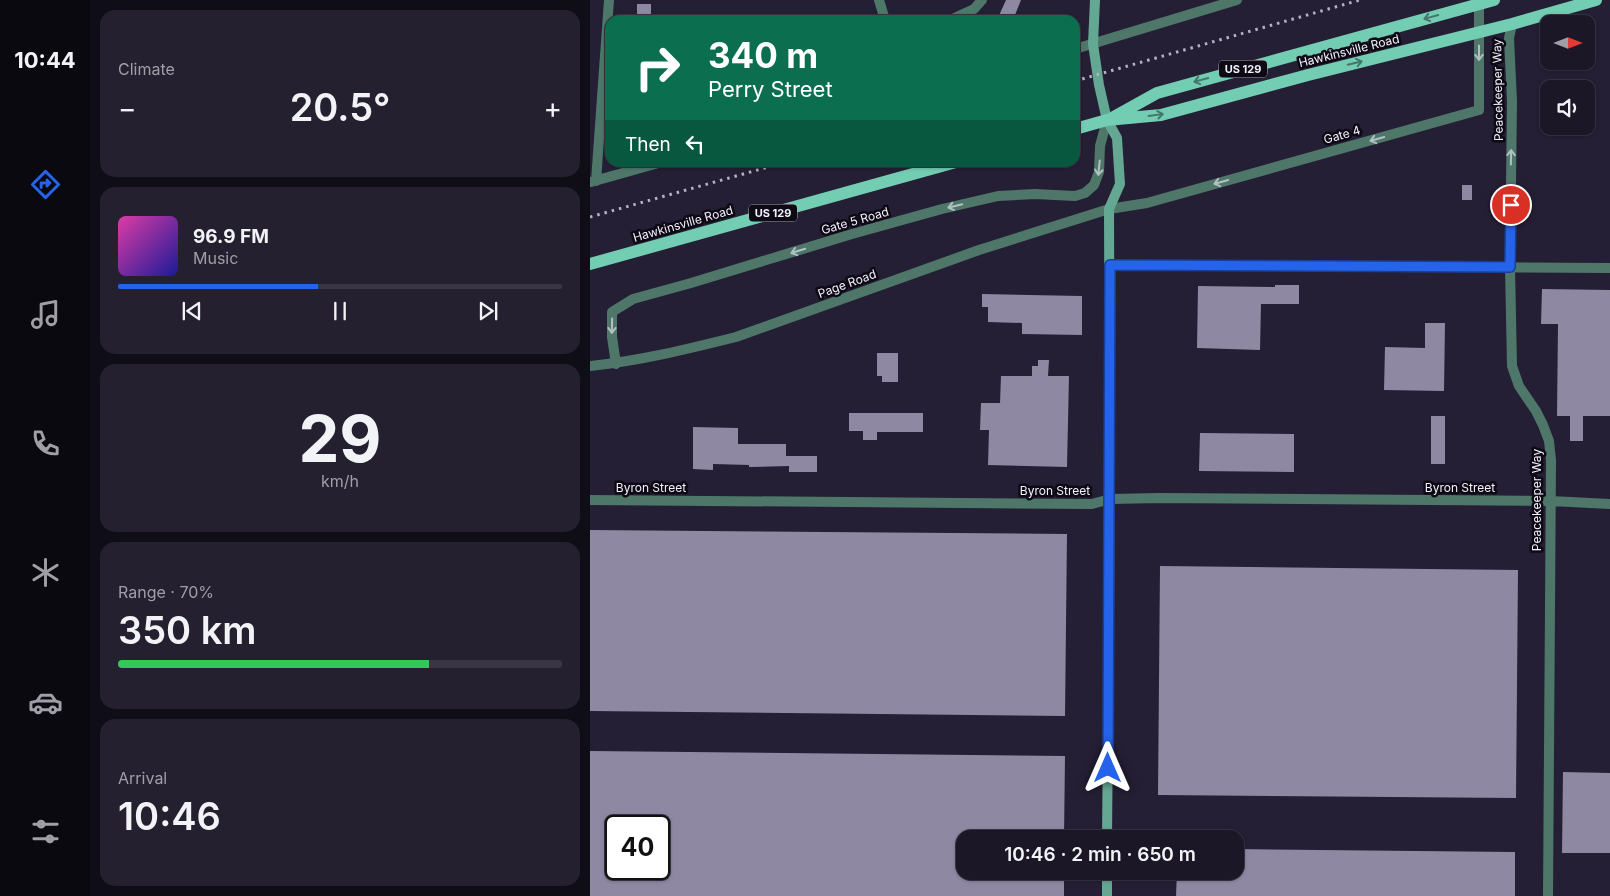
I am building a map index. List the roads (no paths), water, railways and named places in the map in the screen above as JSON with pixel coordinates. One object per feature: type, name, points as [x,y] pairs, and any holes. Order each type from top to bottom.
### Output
[{"type":"main road","name":"Hawkinsville Road","points":[[1107,120],[1157,93],[1494,0]]},
{"type":"main road","name":"Hawkinsville Road","points":[[1080,128],[1107,120],[1161,115],[1308,75],[1478,33],[1596,0]]},
{"type":"main road","name":"Hawkinsville Road","points":[[590,264],[938,167]]},
{"type":"street","points":[[609,0],[609,15]]},
{"type":"street","points":[[879,0],[884,15]]},
{"type":"street","points":[[961,15],[974,9],[982,0]]},
{"type":"street","points":[[1095,0],[1093,44],[1099,85],[1107,120],[1117,138],[1120,184],[1109,209],[1110,499],[1107,830]]},
{"type":"street","points":[[1080,48],[1237,0]]},
{"type":"street","name":"Gate 4","points":[[1109,209],[1147,203],[1479,110],[1478,4]]},
{"type":"street","name":"Peacekeeper Way","points":[[1512,24],[1509,38],[1512,101],[1510,267],[1512,366],[1519,386],[1536,411],[1549,441],[1551,460],[1548,896]]},
{"type":"street","points":[[605,105],[593,182],[645,167]]},
{"type":"street","name":"Gate 5 Road","points":[[616,364],[612,337],[612,312],[633,298],[691,284],[852,234],[998,196],[1034,194],[1075,196],[1085,193],[1094,185],[1099,172],[1100,146],[1107,120]]},
{"type":"street","name":"Page Road","points":[[590,366],[616,364],[736,337],[979,250],[1109,209]]},
{"type":"street","points":[[1110,265],[1610,268]]},
{"type":"street","name":"Byron Street","points":[[590,500],[1092,504],[1110,499],[1551,501],[1610,504]]},
{"type":"street","points":[[1107,880],[1107,896]]},
{"type":"railway","points":[[1080,80],[1360,0]]},
{"type":"railway","points":[[590,217],[768,167]]}]
